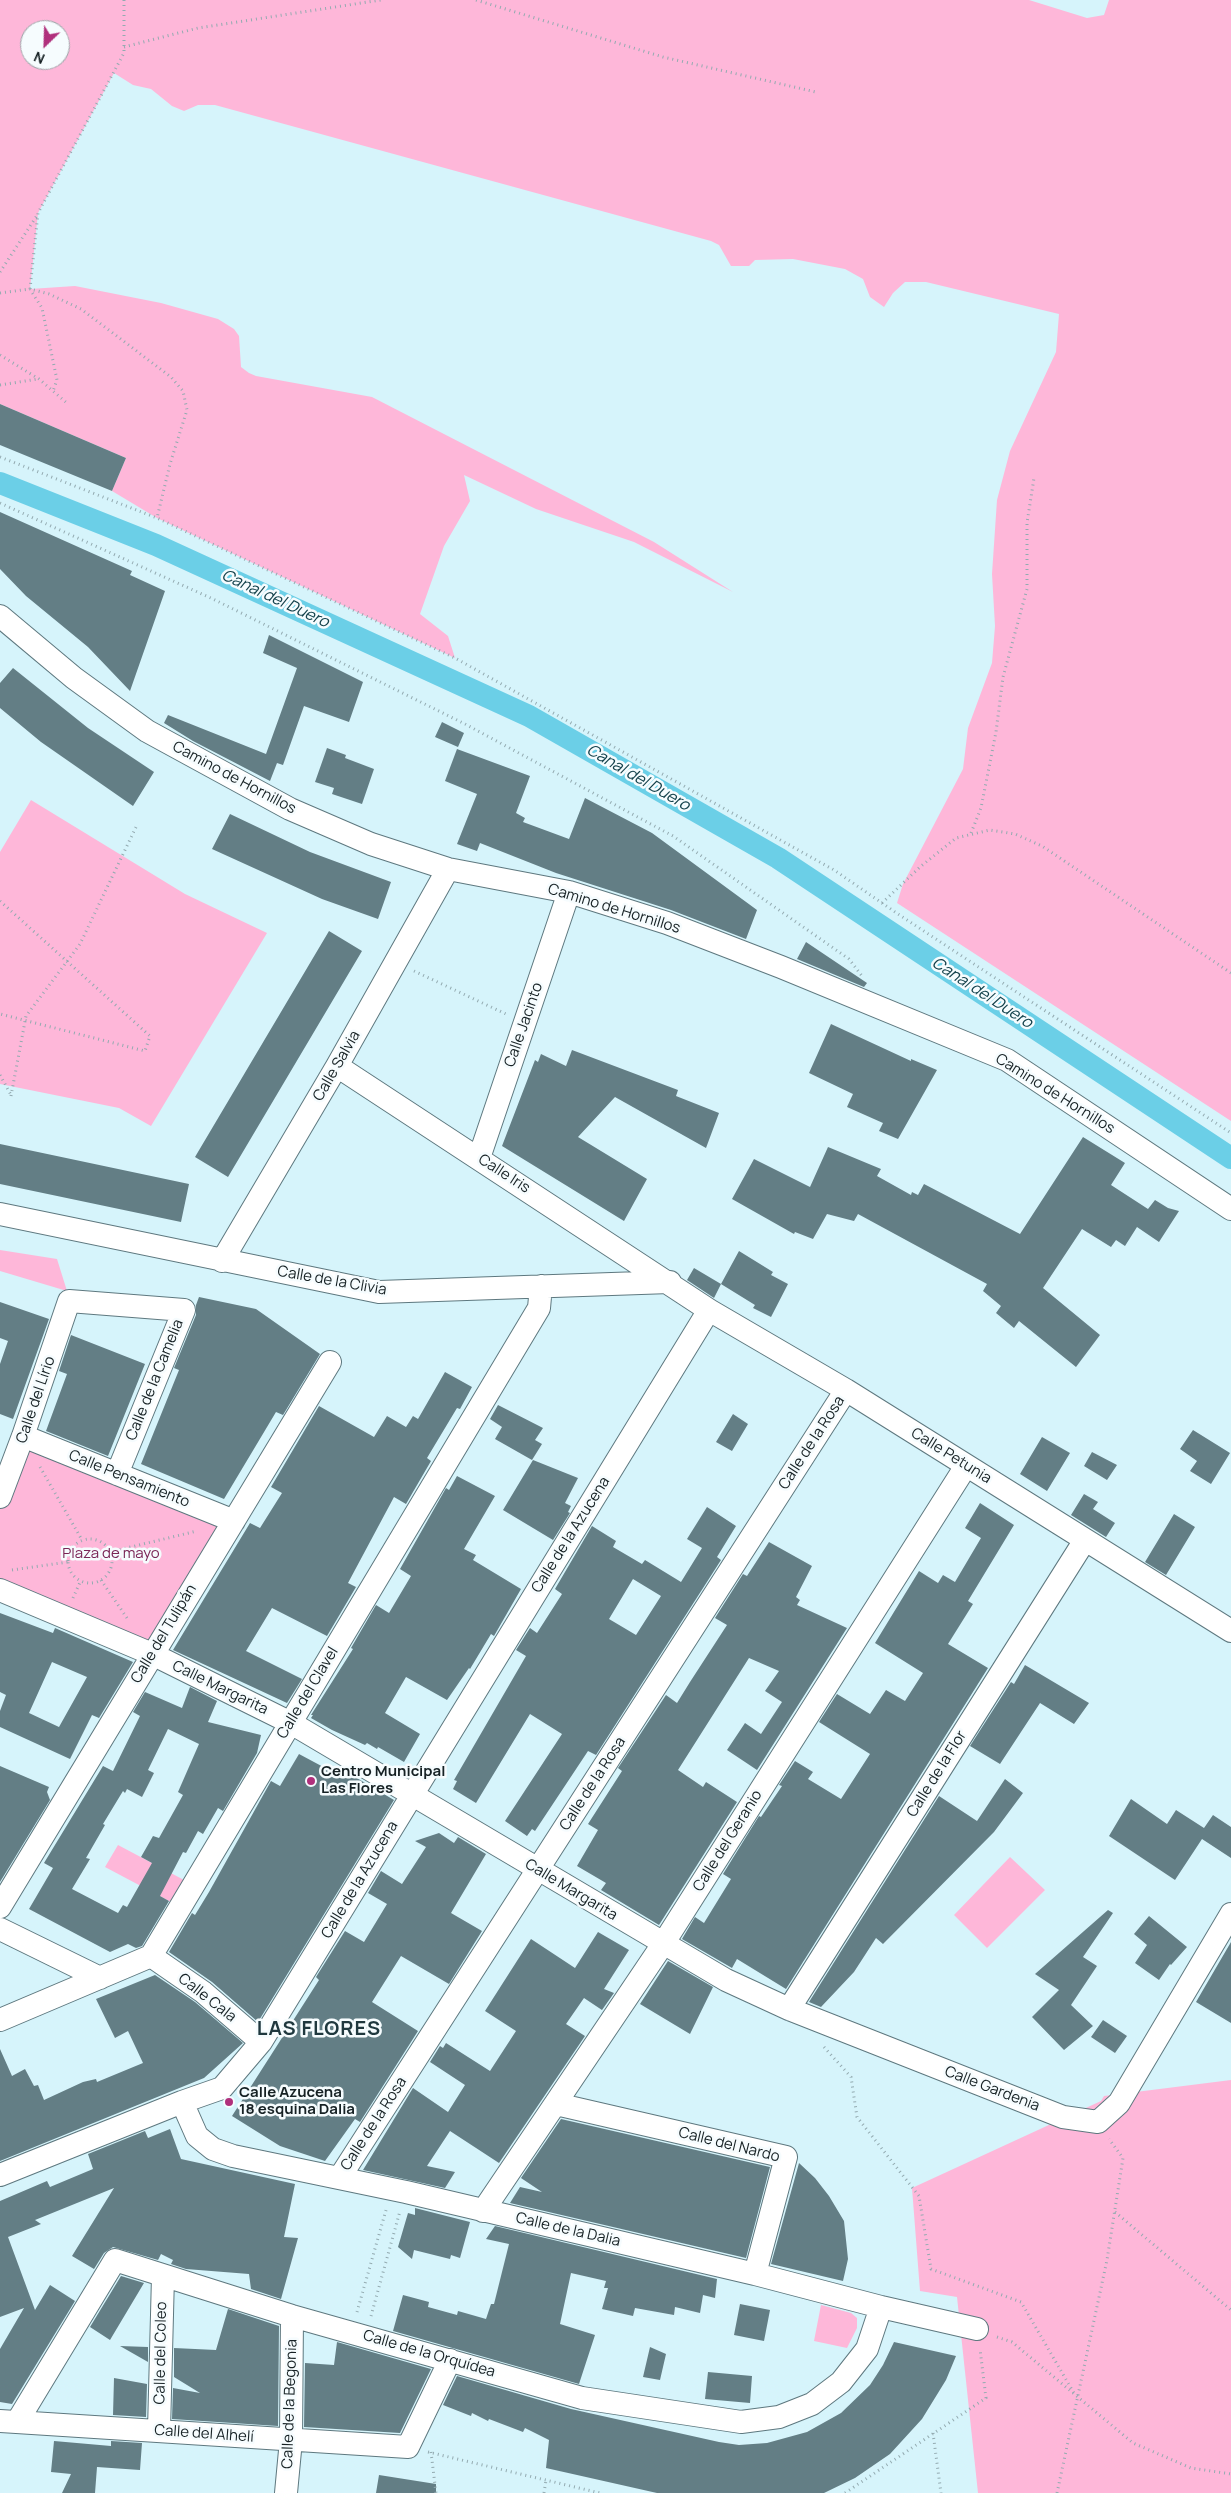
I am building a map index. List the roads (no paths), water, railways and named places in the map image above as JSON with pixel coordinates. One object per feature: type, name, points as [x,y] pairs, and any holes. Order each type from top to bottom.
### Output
[{"type":"street","name":"Camino de Hornillos","points":[[0,616],[74,678],[140,726],[215,770],[299,813],[372,844],[448,869],[569,892],[667,923],[1007,1060],[1231,1209]]},
{"type":"street","name":"Calle Salvia","points":[[222,1261],[337,1066],[448,869]]},
{"type":"street","name":"Calle Jacinto","points":[[479,1158],[569,892]]},
{"type":"street","name":"Calle Iris","points":[[337,1066],[670,1282]]},
{"type":"street","name":"Calle de la Clivia","points":[[0,1214],[379,1292],[670,1282]]},
{"type":"street","name":"Calle Petunia","points":[[670,1282],[709,1310],[846,1390],[1231,1631]]},
{"type":"street","name":"Calle del Clavel","points":[[150,1956],[539,1308],[541,1286]]},
{"type":"street","name":"Calle del Lírio","points":[[0,1497],[24,1436],[69,1301]]},
{"type":"street","name":"Calle de la Camelia","points":[[69,1301],[184,1310],[117,1474]]},
{"type":"street","name":"Calle de la Azucena","points":[[0,2175],[182,2102],[222,2088],[261,2042],[709,1310]]},
{"type":"street","name":"Calle del Tulipán","points":[[0,1907],[330,1362]]},
{"type":"street","name":"Calle de la Rosa","points":[[340,2177],[846,1390]]},
{"type":"street","name":"Calle Pensamiento","points":[[24,1436],[234,1521]]},
{"type":"street","name":"Calle del Geranio","points":[[484,2210],[663,1944],[966,1466]]},
{"type":"street","name":"Calle de la Flor","points":[[789,2009],[1085,1540]]},
{"type":"street","name":"Calle Margarita","points":[[5,1580],[291,1722],[663,1944]]},
{"type":"street","name":"Calle Gardenia","points":[[663,1944],[726,1980],[789,2009],[1064,2117],[1098,2122],[1119,2103],[1231,1914]]},
{"type":"street","points":[[0,1929],[100,1978]]},
{"type":"street","points":[[0,2020],[150,1956]]},
{"type":"street","name":"Calle Cala","points":[[150,1956],[203,1992],[261,2042]]},
{"type":"street","name":"Calle de la Dalia","points":[[182,2102],[197,2136],[213,2149],[233,2156],[340,2177],[484,2210],[755,2274],[880,2307],[978,2329]]},
{"type":"street","name":"Calle del Nardo","points":[[556,2104],[786,2156],[755,2274]]},
{"type":"street","name":"Calle de la Orquídea","points":[[8,2421],[115,2260],[292,2316],[582,2398],[741,2422],[779,2417],[812,2404],[841,2382],[867,2349],[880,2307]]},
{"type":"street","name":"Calle del Coleo","points":[[159,2430],[163,2276]]},
{"type":"street","name":"Calle de la Begonia","points":[[286,2493],[291,2440],[292,2316]]},
{"type":"street","name":"Calle del Alhelí","points":[[8,2421],[408,2447],[450,2360]]},
{"type":"waterway","name":"Canal del Duero","points":[[0,483],[156,545],[529,716],[778,858],[1231,1158]]},
{"type":"place","name":"Centro Municipal Las Flores","points":[[311,1781]]},
{"type":"place","name":"Calle Azucena 18 esquina Dalia","points":[[229,2102]]},
{"type":"district","name":"LAS FLORES","points":[[319,2029]]},
{"type":"park label","name":"Plaza de mayo","points":[[111,1554]]}]
